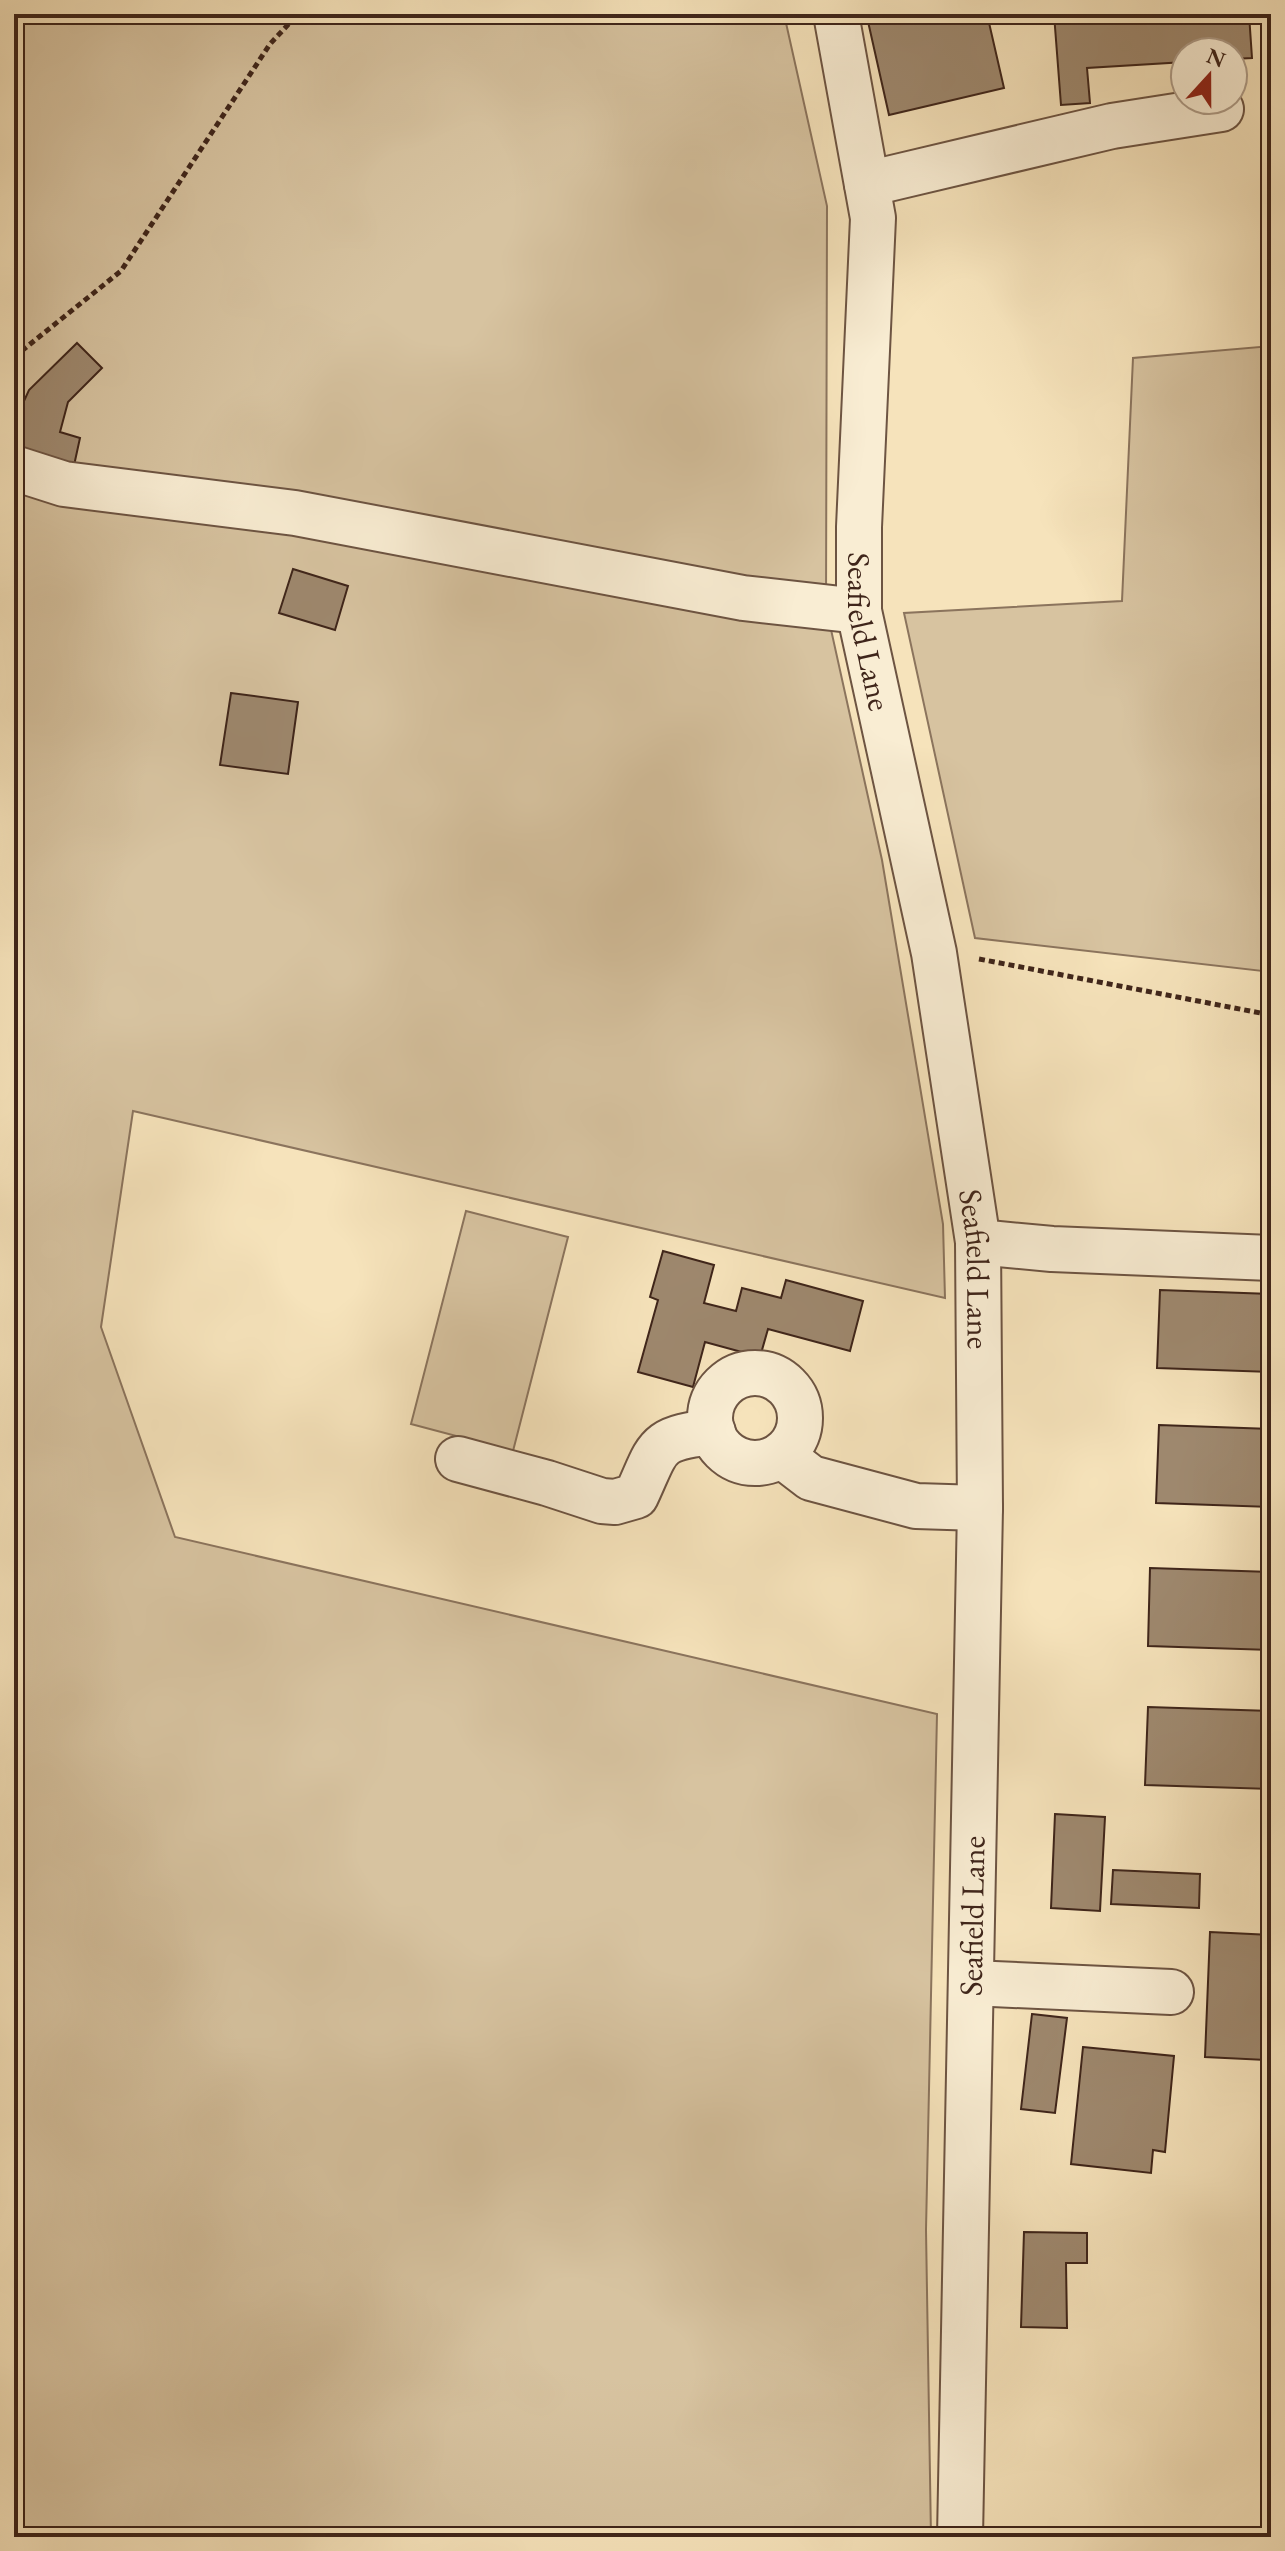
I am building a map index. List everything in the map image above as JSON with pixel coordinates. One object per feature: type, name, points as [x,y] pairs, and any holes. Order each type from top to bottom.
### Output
[{"type":"street","name":"Seafield Lane","points":[[836,14],[873,218],[859,527],[859,611],[934,953],[978,1242],[980,1508],[960,2537]]},
{"type":"street","points":[[867,184],[1112,126],[1176,116]]},
{"type":"street","points":[[14,468],[64,484],[295,513],[743,598],[859,611]]},
{"type":"street","points":[[978,1242],[1065,1250],[1271,1258]]},
{"type":"street","points":[[766,1374],[780,1380],[791,1390],[801,1417],[798,1433],[781,1455],[767,1462],[738,1460],[725,1452],[713,1432],[710,1410],[715,1397],[737,1376],[766,1374]]},
{"type":"street","points":[[458,1459],[587,1497],[615,1502],[636,1496],[648,1463],[660,1447],[680,1437],[713,1432]]},
{"type":"street","points":[[781,1455],[811,1478],[916,1506],[980,1508]]},
{"type":"street","points":[[971,1983],[1171,1992]]},
{"type":"path","points":[[283,14],[297,16]]},
{"type":"path","points":[[14,357],[121,271],[270,44],[297,16]]},
{"type":"path","points":[[934,953],[1271,1015]]},
{"type":"shaded area","points":[[14,14],[784,14],[827,206],[826,607],[882,860],[943,1224],[945,1298],[133,1111],[101,1327],[175,1537],[937,1714],[926,2230],[931,2537],[14,2537]]},
{"type":"shaded area","points":[[1271,346],[1271,972],[975,938],[904,613],[1122,601],[1133,358]]},
{"type":"shaded area","points":[[466,1211],[568,1237],[513,1451],[411,1424]]},
{"type":"building","points":[[881,14],[987,14],[1004,88],[889,115],[867,17]]},
{"type":"building","points":[[1054,14],[1249,14],[1252,58],[1249,58],[1249,36],[1169,36],[1169,63],[1087,68],[1090,103],[1061,105]]},
{"type":"building","points":[[77,343],[102,368],[68,402],[60,432],[80,438],[73,470],[18,460],[20,438],[14,436],[14,398],[24,401],[29,390]]},
{"type":"building","points":[[293,569],[348,586],[335,630],[279,613]]},
{"type":"building","points":[[231,693],[298,702],[288,774],[220,765]]},
{"type":"building","points":[[663,1251],[714,1265],[704,1303],[736,1311],[742,1288],[781,1298],[786,1280],[863,1301],[850,1351],[768,1329],[760,1357],[705,1342],[693,1387],[638,1372],[658,1300],[650,1297]]},
{"type":"building","points":[[1160,1290],[1271,1294],[1271,1372],[1157,1368]]},
{"type":"building","points":[[1159,1425],[1271,1429],[1271,1507],[1156,1503]]},
{"type":"building","points":[[1150,1568],[1271,1572],[1271,1650],[1148,1646]]},
{"type":"building","points":[[1148,1707],[1271,1711],[1271,1789],[1145,1785]]},
{"type":"building","points":[[1055,1814],[1105,1817],[1100,1911],[1051,1908]]},
{"type":"building","points":[[1113,1870],[1200,1874],[1199,1908],[1111,1904]]},
{"type":"building","points":[[1210,1932],[1271,1935],[1266,2060],[1205,2057]]},
{"type":"building","points":[[1032,2014],[1067,2018],[1055,2113],[1021,2109]]},
{"type":"building","points":[[1083,2047],[1174,2056],[1165,2152],[1153,2150],[1151,2173],[1071,2164]]},
{"type":"building","points":[[1024,2232],[1087,2233],[1087,2263],[1066,2263],[1067,2328],[1021,2327]]}]
